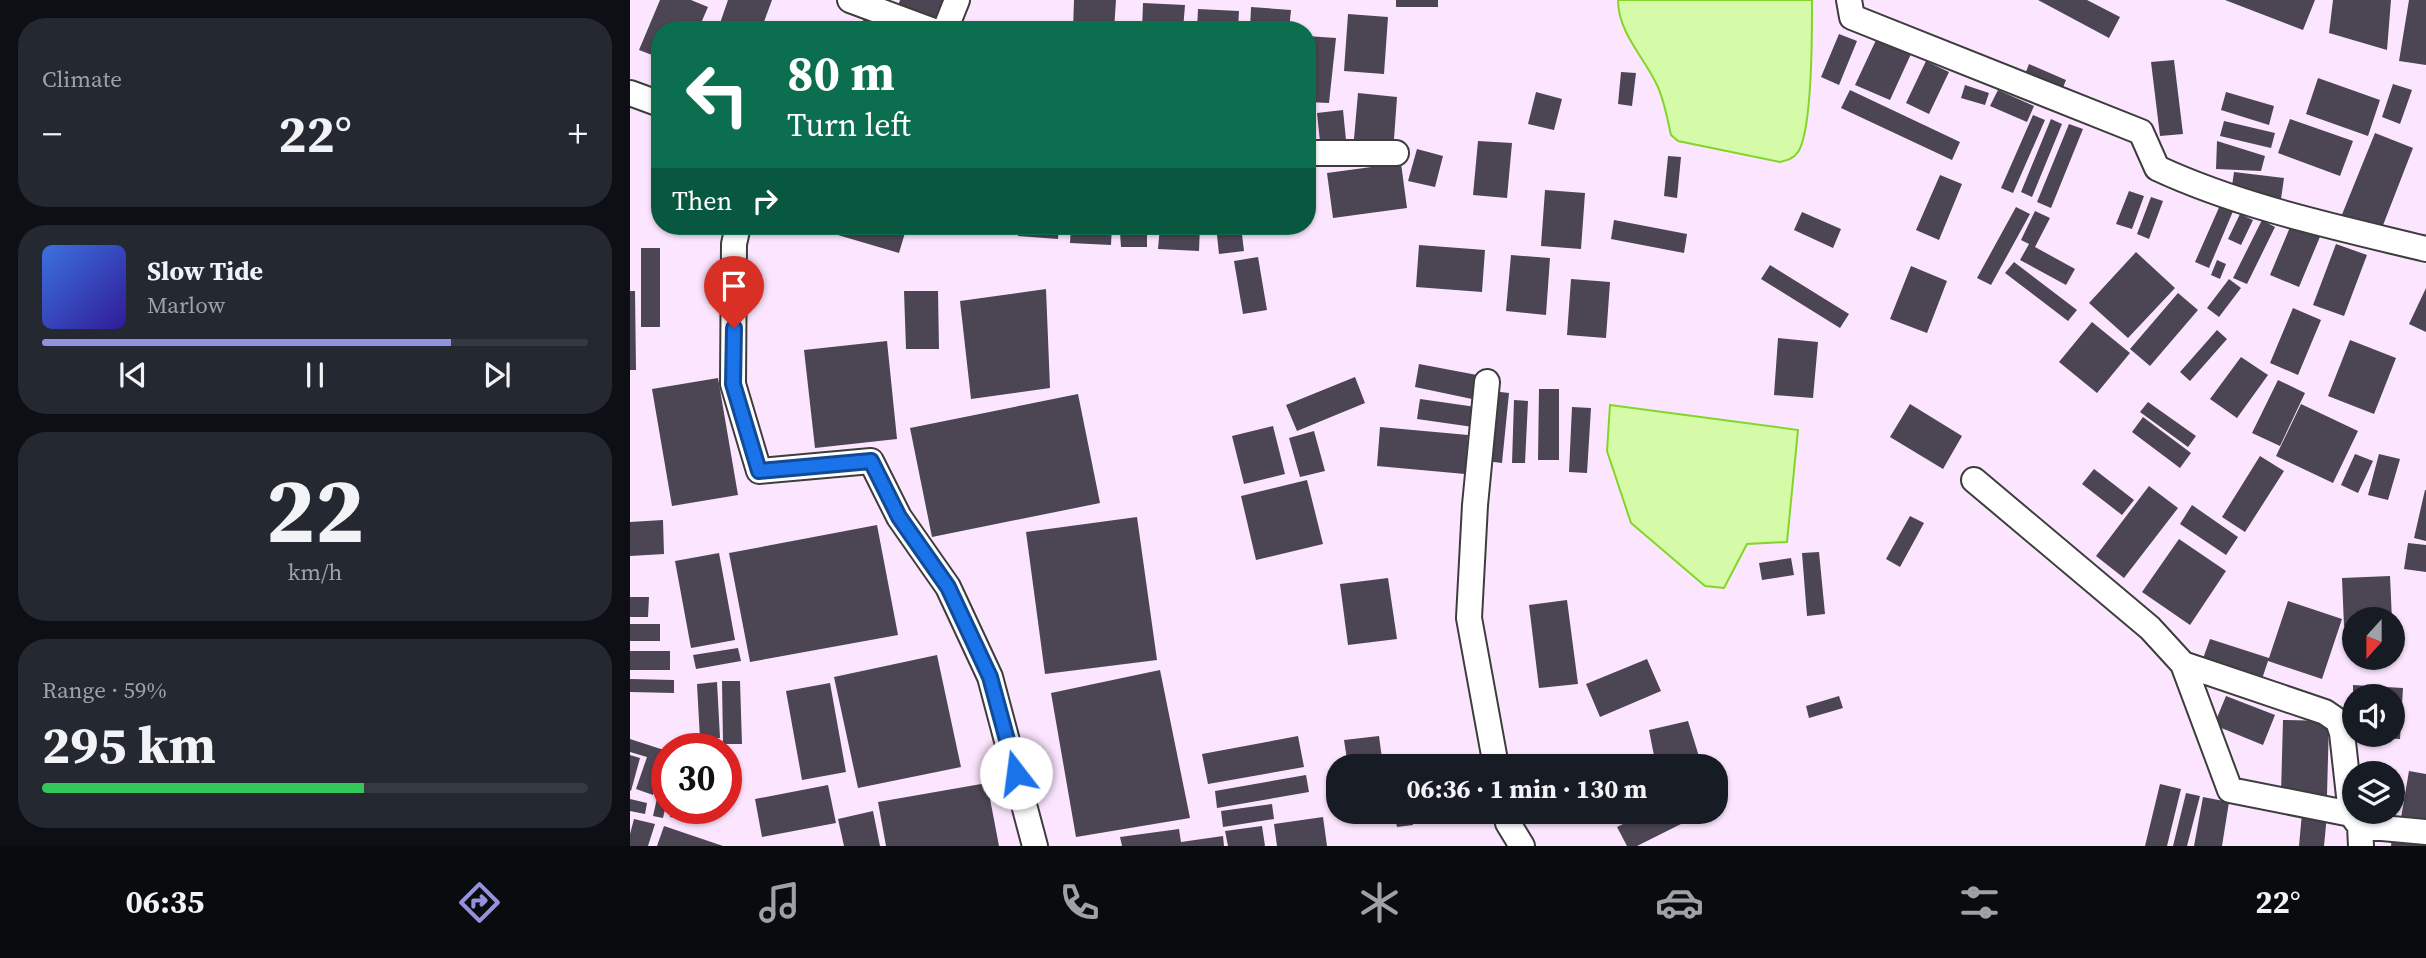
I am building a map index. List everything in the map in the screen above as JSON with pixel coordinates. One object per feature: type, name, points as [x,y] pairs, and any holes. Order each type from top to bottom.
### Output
[{"type":"street","points":[[850,0],[907,21]]},
{"type":"street","points":[[949,21],[957,0]]},
{"type":"street","points":[[1849,0],[1852,17],[2141,132],[2157,168],[2183,180],[2309,221],[2426,250]]},
{"type":"street","points":[[630,93],[651,101]]},
{"type":"street","points":[[1316,153],[1396,153]]},
{"type":"street","points":[[736,235],[733,384],[759,471],[871,461],[899,517],[948,587],[990,677],[1035,846]]},
{"type":"street","points":[[1487,383],[1475,505],[1469,618],[1494,754]]},
{"type":"street","points":[[1975,480],[2150,628],[2183,664],[2230,790],[2358,828],[2426,832]]},
{"type":"street","points":[[2183,664],[2325,712],[2338,721],[2358,828]]},
{"type":"street","points":[[1509,824],[1522,846]]},
{"type":"shaded area","points":[[1618,0],[1812,0],[1809,102],[1807,123],[1798,152],[1790,159],[1780,162],[1678,141],[1671,135],[1659,89],[1622,23]]},
{"type":"shaded area","points":[[1610,405],[1798,430],[1787,542],[1747,544],[1724,588],[1705,586],[1631,523],[1607,451]]},
{"type":"building","points":[[660,0],[691,0],[708,7],[702,21],[651,21]]},
{"type":"building","points":[[728,0],[772,0],[764,21],[721,21]]},
{"type":"building","points":[[900,0],[943,0],[936,20],[898,6]]},
{"type":"building","points":[[1074,0],[1116,0],[1115,21],[1073,21]]},
{"type":"building","points":[[1396,0],[1438,0],[1438,7],[1396,7]]},
{"type":"building","points":[[2038,0],[2087,0],[2120,17],[2109,38]]},
{"type":"building","points":[[2225,0],[2315,0],[2303,30]]},
{"type":"building","points":[[2333,0],[2391,0],[2387,50],[2329,33]]},
{"type":"building","points":[[2409,0],[2426,0],[2426,65],[2399,61]]},
{"type":"building","points":[[1143,3],[1185,5],[1184,21],[1142,21]]},
{"type":"building","points":[[1251,7],[1291,10],[1290,21],[1250,21]]},
{"type":"building","points":[[1198,9],[1239,11],[1238,21],[1197,21]]},
{"type":"building","points":[[1348,14],[1388,17],[1384,74],[1344,71]]},
{"type":"building","points":[[651,21],[651,55],[639,50]]},
{"type":"building","points":[[1839,34],[1857,41],[1839,85],[1821,77]]},
{"type":"building","points":[[1316,37],[1336,38],[1329,103],[1316,102]]},
{"type":"building","points":[[1877,38],[1911,54],[1890,100],[1855,85]]},
{"type":"building","points":[[2174,60],[2183,134],[2160,136],[2151,62]]},
{"type":"building","points":[[1926,61],[1949,72],[1929,114],[1906,103]]},
{"type":"building","points":[[2029,64],[2066,80],[2057,103],[2020,87]]},
{"type":"building","points":[[1621,72],[1636,73],[1632,106],[1618,104]]},
{"type":"building","points":[[2318,78],[2380,100],[2368,136],[2306,114]]},
{"type":"building","points":[[2393,84],[2412,90],[2400,124],[2382,117]]},
{"type":"building","points":[[1965,85],[1989,93],[1985,105],[1961,98]]},
{"type":"building","points":[[1850,90],[1960,142],[1952,160],[1841,108]]},
{"type":"building","points":[[1998,90],[2034,106],[2027,122],[1990,106]]},
{"type":"building","points":[[1536,92],[1562,99],[1554,130],[1528,124]]},
{"type":"building","points":[[2226,92],[2274,106],[2269,125],[2221,110]]},
{"type":"building","points":[[1358,93],[1397,97],[1393,153],[1353,150]]},
{"type":"building","points":[[1343,110],[1346,140],[1320,142],[1317,113]]},
{"type":"building","points":[[2033,115],[2045,120],[2013,193],[2001,188]]},
{"type":"building","points":[[2051,119],[2062,124],[2032,197],[2021,192]]},
{"type":"building","points":[[2290,119],[2353,141],[2340,176],[2278,153]]},
{"type":"building","points":[[2224,121],[2275,133],[2271,148],[2220,136]]},
{"type":"building","points":[[2069,124],[2083,129],[2051,208],[2037,202]]},
{"type":"building","points":[[2375,133],[2413,148],[2380,233],[2341,217]]},
{"type":"building","points":[[1478,141],[1512,143],[1507,198],[1473,195]]},
{"type":"building","points":[[2217,141],[2265,156],[2261,171],[2216,169]]},
{"type":"building","points":[[1417,149],[1443,156],[1435,187],[1408,181]]},
{"type":"building","points":[[1668,156],[1681,157],[1677,198],[1664,196]]},
{"type":"building","points":[[1401,163],[1407,208],[1333,218],[1327,173]]},
{"type":"building","points":[[2234,172],[2284,178],[2281,199],[2231,193]]},
{"type":"building","points":[[1940,175],[1962,184],[1939,240],[1916,230]]},
{"type":"building","points":[[1545,190],[1585,193],[1581,249],[1541,246]]},
{"type":"building","points":[[2129,191],[2144,196],[2132,229],[2116,224]]},
{"type":"building","points":[[2151,197],[2163,201],[2149,239],[2137,234]]},
{"type":"building","points":[[2221,203],[2234,209],[2209,268],[2195,262]]},
{"type":"building","points":[[2016,207],[2030,214],[1991,285],[1977,278]]},
{"type":"building","points":[[2035,211],[2050,218],[2035,247],[2075,269],[2066,285],[2020,260],[2029,244],[2021,240]]},
{"type":"building","points":[[1802,212],[1841,229],[1833,248],[1794,230]]},
{"type":"building","points":[[2240,214],[2253,220],[2241,245],[2228,239]]},
{"type":"building","points":[[1614,220],[1687,234],[1684,253],[1611,239]]},
{"type":"building","points":[[2262,220],[2275,227],[2247,284],[2233,278]]},
{"type":"building","points":[[2293,220],[2322,232],[2299,287],[2270,275]]},
{"type":"building","points":[[838,235],[904,235],[899,253]]},
{"type":"building","points":[[1018,235],[1058,235],[1058,239]]},
{"type":"building","points":[[1070,235],[1112,235],[1111,245],[1070,243]]},
{"type":"building","points":[[1120,235],[1147,235],[1147,247],[1121,247]]},
{"type":"building","points":[[1159,235],[1200,235],[1199,251],[1158,249]]},
{"type":"building","points":[[1217,235],[1242,235],[1244,251],[1219,254]]},
{"type":"building","points":[[2336,244],[2367,255],[2344,316],[2313,305]]},
{"type":"building","points":[[1419,245],[1485,250],[1482,292],[1416,287]]},
{"type":"building","points":[[641,248],[660,248],[660,327],[641,327]]},
{"type":"building","points":[[2136,252],[2175,288],[2128,338],[2089,303]]},
{"type":"building","points":[[1511,255],[1550,258],[1546,315],[1506,311]]},
{"type":"building","points":[[1258,257],[1267,310],[1243,314],[1234,261]]},
{"type":"building","points":[[2217,260],[2226,264],[2220,279],[2211,275]]},
{"type":"building","points":[[2014,262],[2077,310],[2068,321],[2005,273]]},
{"type":"building","points":[[1770,265],[1849,314],[1840,328],[1761,279]]},
{"type":"building","points":[[1911,266],[1947,281],[1927,333],[1890,319]]},
{"type":"building","points":[[1571,279],[1610,282],[1606,338],[1567,335]]},
{"type":"building","points":[[2229,279],[2241,288],[2219,317],[2207,308]]},
{"type":"building","points":[[2426,288],[2426,332],[2409,324]]},
{"type":"building","points":[[1046,289],[1050,388],[971,399],[960,301]]},
{"type":"building","points":[[630,291],[635,291],[636,370],[630,370]]},
{"type":"building","points":[[904,291],[938,291],[939,349],[906,349]]},
{"type":"building","points":[[2178,293],[2198,310],[2150,366],[2130,349]]},
{"type":"building","points":[[2293,308],[2321,320],[2298,375],[2270,363]]},
{"type":"building","points":[[2092,322],[2130,353],[2097,393],[2059,362]]},
{"type":"building","points":[[2217,330],[2227,339],[2190,381],[2180,372]]},
{"type":"building","points":[[1778,338],[1818,342],[1813,398],[1774,395]]},
{"type":"building","points":[[2350,340],[2396,358],[2374,414],[2328,396]]},
{"type":"building","points":[[887,341],[897,439],[815,448],[804,350]]},
{"type":"building","points":[[2241,357],[2268,375],[2237,418],[2210,399]]},
{"type":"building","points":[[1419,364],[1477,375],[1472,399],[1415,387]]},
{"type":"building","points":[[1355,377],[1365,403],[1297,431],[1286,405]]},
{"type":"building","points":[[718,378],[738,495],[672,506],[652,389]]},
{"type":"building","points":[[2278,380],[2305,393],[2280,446],[2252,433]]},
{"type":"building","points":[[1539,389],[1559,389],[1559,460],[1538,460]]},
{"type":"building","points":[[1492,391],[1509,393],[1502,463],[1486,461]]},
{"type":"building","points":[[1078,394],[1100,503],[932,537],[910,428]]},
{"type":"building","points":[[1420,399],[1476,407],[1473,427],[1417,419]]},
{"type":"building","points":[[1514,400],[1528,401],[1525,463],[1512,463]]},
{"type":"building","points":[[2148,402],[2196,436],[2188,447],[2140,412]]},
{"type":"building","points":[[1910,404],[1962,436],[1943,469],[1890,437]]},
{"type":"building","points":[[2301,404],[2358,431],[2333,483],[2276,456]]},
{"type":"building","points":[[1572,407],[1591,408],[1587,473],[1569,472]]},
{"type":"building","points":[[2143,417],[2191,453],[2180,468],[2132,432]]},
{"type":"building","points":[[1273,426],[1285,474],[1244,484],[1232,436]]},
{"type":"building","points":[[1380,427],[1468,435],[1465,474],[1377,466]]},
{"type":"building","points":[[1314,431],[1325,471],[1300,477],[1289,438]]},
{"type":"building","points":[[2355,454],[2373,461],[2358,493],[2341,485]]},
{"type":"building","points":[[2379,454],[2400,459],[2388,500],[2368,495]]},
{"type":"building","points":[[2260,456],[2284,471],[2245,532],[2222,517]]},
{"type":"building","points":[[2094,469],[2134,500],[2122,515],[2082,484]]},
{"type":"building","points":[[1307,480],[1323,544],[1256,560],[1241,496]]},
{"type":"building","points":[[2149,486],[2178,508],[2124,578],[2096,556]]},
{"type":"building","points":[[2426,490],[2426,541],[2414,538]]},
{"type":"building","points":[[2192,505],[2238,537],[2226,555],[2180,524]]},
{"type":"building","points":[[1910,516],[1924,523],[1900,567],[1886,559]]},
{"type":"building","points":[[1137,517],[1157,660],[1045,674],[1026,532]]},
{"type":"building","points":[[663,520],[664,554],[630,556],[630,522]]},
{"type":"building","points":[[877,525],[898,635],[750,662],[729,553]]},
{"type":"building","points":[[2179,539],[2226,571],[2190,625],[2142,592]]},
{"type":"building","points":[[2408,543],[2426,545],[2426,572],[2404,569]]},
{"type":"building","points":[[1819,552],[1825,614],[1807,616],[1802,553]]},
{"type":"building","points":[[719,553],[735,640],[691,648],[675,561]]},
{"type":"building","points":[[1791,558],[1794,575],[1762,580],[1759,563]]},
{"type":"building","points":[[2390,576],[2391,607],[2343,607],[2342,578]]},
{"type":"building","points":[[1388,578],[1397,639],[1348,645],[1340,584]]},
{"type":"building","points":[[630,597],[649,597],[648,617],[630,617]]},
{"type":"building","points":[[1567,600],[1578,684],[1539,688],[1529,605]]},
{"type":"building","points":[[2288,601],[2342,619],[2322,679],[2268,661],[2261,682],[2201,664],[2210,639],[2269,658]]},
{"type":"building","points":[[630,624],[660,624],[660,641],[630,641]]},
{"type":"building","points":[[738,648],[741,661],[696,669],[693,655]]},
{"type":"building","points":[[630,651],[670,651],[670,670],[630,670]]},
{"type":"building","points":[[937,655],[961,767],[858,788],[834,677]]},
{"type":"building","points":[[1647,659],[1661,691],[1600,717],[1586,684]]},
{"type":"building","points":[[1160,670],[1190,818],[1076,837],[1051,693]]},
{"type":"building","points":[[630,679],[674,680],[674,693],[630,692]]},
{"type":"building","points":[[722,681],[740,681],[742,733],[723,733]]},
{"type":"building","points":[[717,682],[720,733],[700,733],[697,684]]},
{"type":"building","points":[[830,683],[846,772],[802,780],[786,691]]},
{"type":"building","points":[[1839,696],[1843,708],[1809,718],[1806,706]]},
{"type":"building","points":[[2226,696],[2275,715],[2263,745],[2214,725]]},
{"type":"building","points":[[2283,720],[2329,721],[2327,795],[2281,793]]},
{"type":"building","points":[[1688,721],[1698,754],[1654,754],[1649,730]]},
{"type":"building","points":[[1298,736],[1304,767],[1208,784],[1202,754]]},
{"type":"building","points":[[1379,736],[1381,754],[1346,754],[1344,740]]},
{"type":"building","points":[[630,739],[651,746],[651,794],[636,789],[647,757],[630,752]]},
{"type":"building","points":[[630,755],[640,758],[631,791],[630,790]]},
{"type":"building","points":[[2409,771],[2426,774],[2426,822],[2405,819]]},
{"type":"building","points":[[1306,775],[1309,792],[1217,808],[1215,791]]},
{"type":"building","points":[[987,783],[999,846],[886,846],[878,802]]},
{"type":"building","points":[[2160,784],[2181,789],[2167,846],[2145,846]]},
{"type":"building","points":[[828,785],[836,823],[762,837],[755,799]]},
{"type":"building","points":[[2186,793],[2200,796],[2187,846],[2173,846]]},
{"type":"building","points":[[2203,797],[2229,802],[2222,846],[2194,846]]},
{"type":"building","points":[[630,799],[647,803],[645,814],[630,811]]},
{"type":"building","points":[[1272,804],[1274,819],[1223,827],[1221,811]]},
{"type":"building","points":[[873,811],[880,846],[844,846],[838,819]]},
{"type":"building","points":[[2302,813],[2327,815],[2324,846],[2299,846]]},
{"type":"building","points":[[1323,817],[1327,846],[1277,846],[1274,824]]},
{"type":"building","points":[[634,819],[655,824],[648,846],[630,846]]},
{"type":"building","points":[[1396,824],[1413,824],[1413,825],[1397,827]]},
{"type":"building","points":[[1623,824],[1681,824],[1637,846],[1627,846],[1617,827]]},
{"type":"building","points":[[664,826],[723,846],[657,846]]},
{"type":"building","points":[[1262,826],[1265,846],[1228,846],[1225,831]]},
{"type":"building","points":[[1179,829],[1181,842],[1223,836],[1224,846],[1122,846],[1120,837]]},
{"type":"building","points":[[2392,836],[2425,837],[2424,846],[2391,846]]},
{"type":"route","points":[[734,328],[733,384],[759,471],[871,461],[899,517],[948,587],[990,677],[1016,773]]}]
